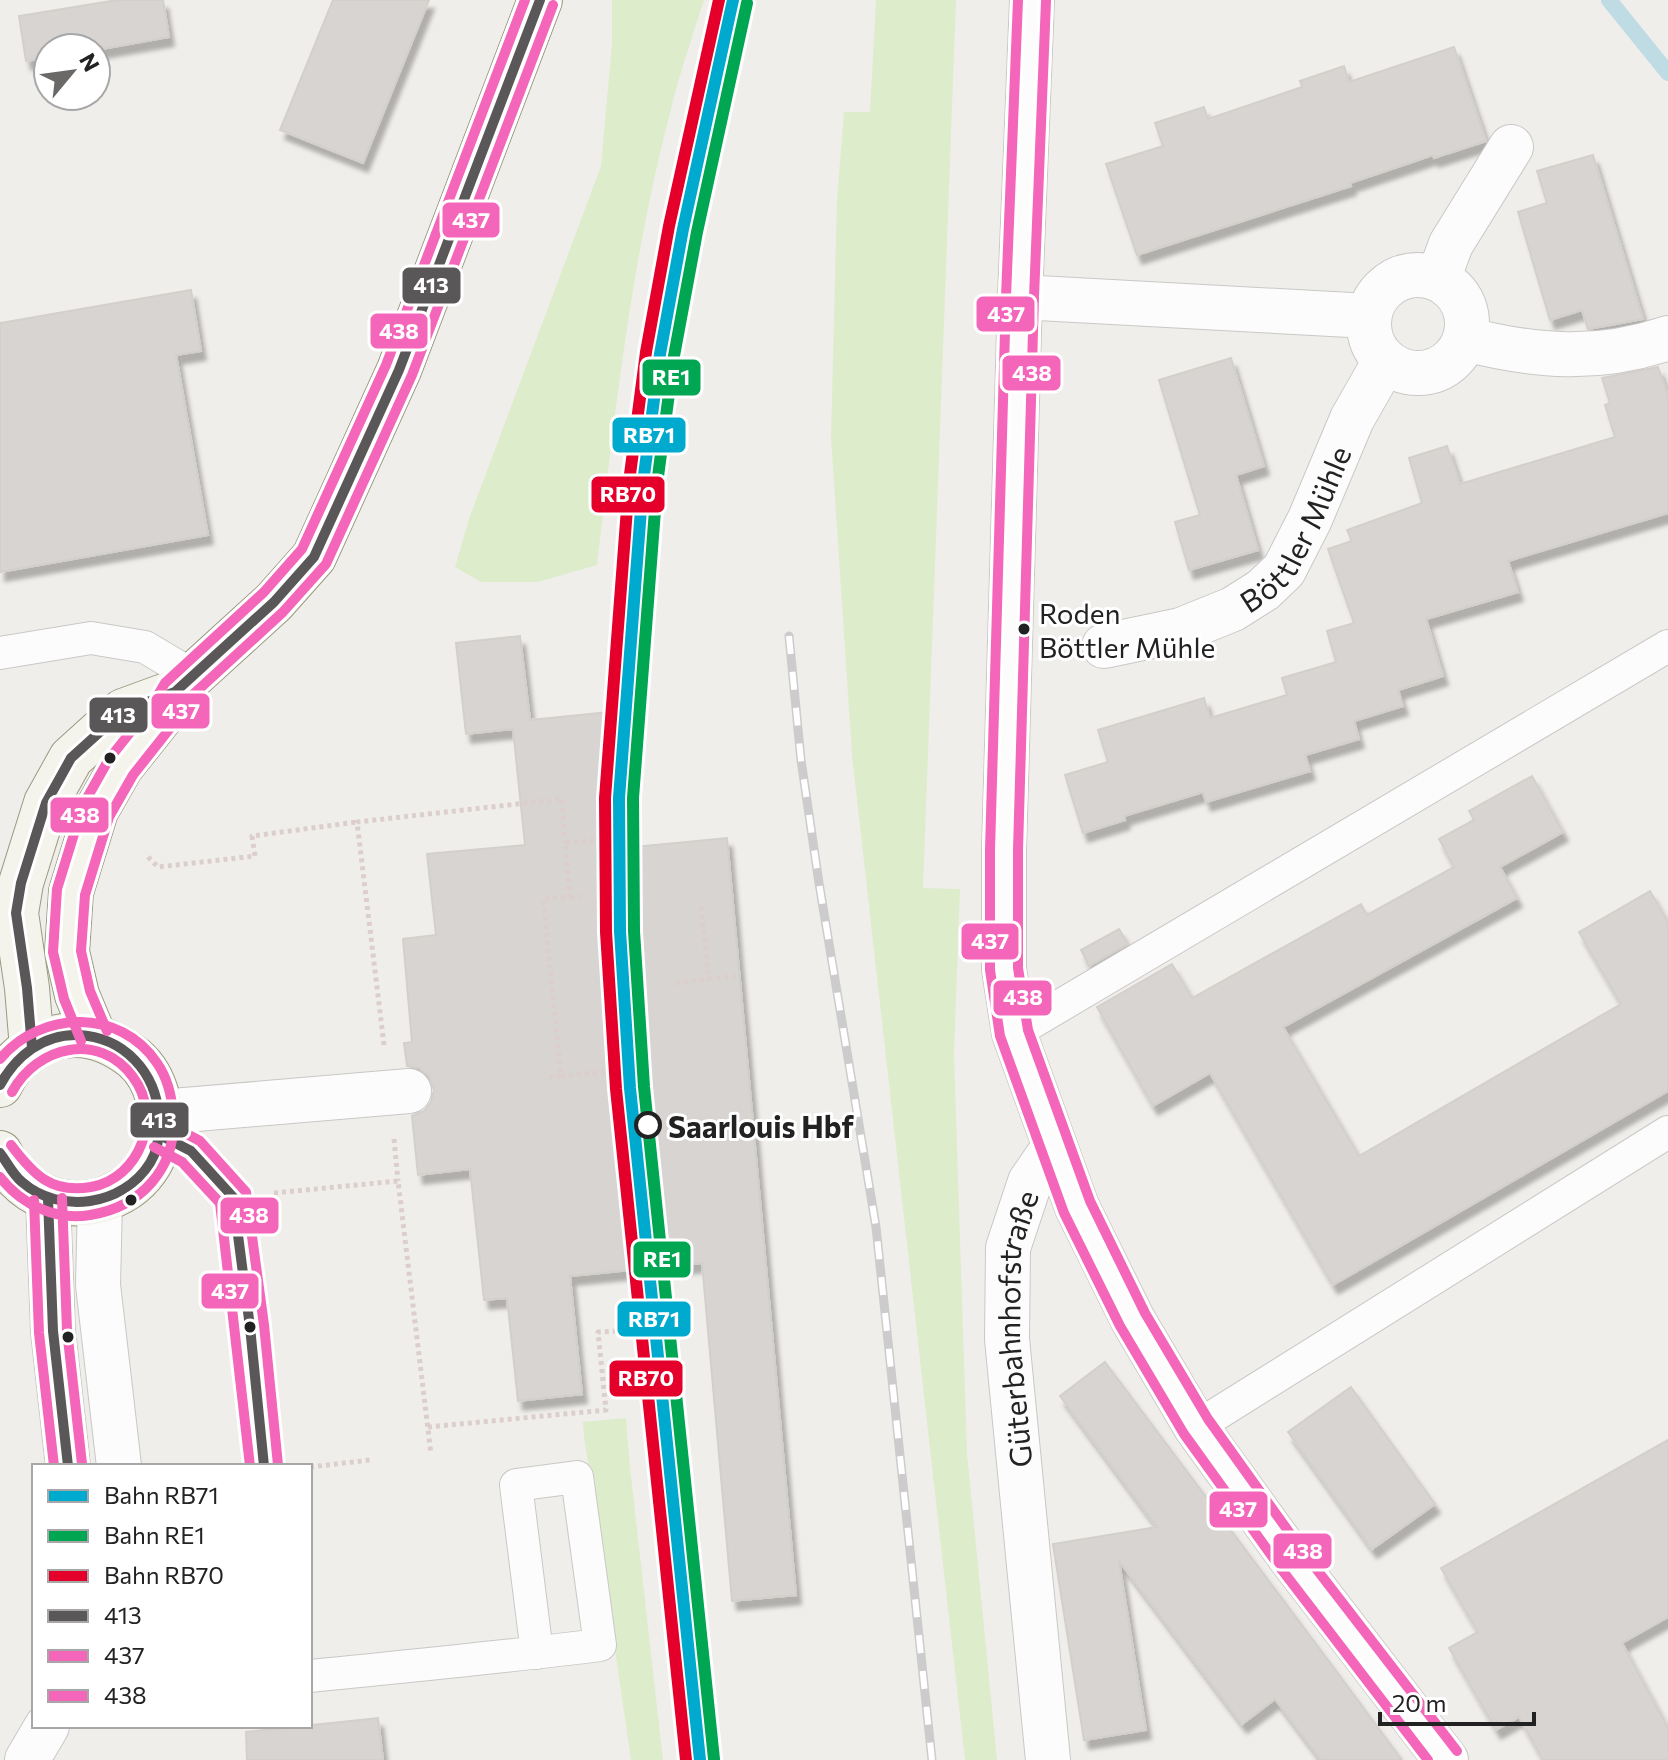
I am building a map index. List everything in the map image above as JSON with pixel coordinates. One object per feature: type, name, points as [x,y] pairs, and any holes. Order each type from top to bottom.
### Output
[{"type":"street","points":[[94,1036],[77,995],[67,952],[71,892],[96,811],[121,767],[184,684],[274,602],[314,557],[399,370],[540,0]]},
{"type":"street","name":"Güterbahnhofstraße","points":[[1032,0],[1004,850],[1004,969],[1014,1033],[1054,1147],[1030,1182],[1008,1248],[1007,1339],[1048,1760]]},
{"type":"street","points":[[1438,279],[1451,244],[1511,147]]},
{"type":"street","points":[[1409,275],[1438,279],[1453,289],[1463,304],[1467,321],[1465,339],[1458,353],[1446,365],[1431,372],[1399,370],[1385,361],[1374,348],[1369,316],[1374,301],[1382,289],[1409,275]]},
{"type":"street","points":[[1020,297],[1369,316]]},
{"type":"street","points":[[1465,339],[1516,352],[1584,355],[1645,346],[1668,338]]},
{"type":"street","name":"Böttler Mühle","points":[[1104,646],[1181,630],[1233,609],[1263,590],[1284,570],[1310,519],[1352,419],[1385,361]]},
{"type":"street","points":[[32,1048],[16,913],[21,883],[46,803],[71,758],[123,711],[184,684]]},
{"type":"street","points":[[0,1085],[16,1060],[32,1048],[61,1037],[94,1036],[119,1046],[140,1063],[155,1085],[161,1123],[153,1157],[140,1177],[121,1192],[100,1201],[73,1204],[48,1199],[18,1180],[2,1162]]},
{"type":"street","points":[[161,1123],[400,1092]]},
{"type":"street","points":[[1054,1147],[1077,1207],[1133,1320],[1196,1427],[1293,1561],[1446,1760]]},
{"type":"street","points":[[48,1199],[53,1331],[68,1464]]},
{"type":"street","points":[[100,1201],[98,1285],[119,1464]]},
{"type":"street","points":[[27,1760],[46,1728]]},
{"type":"lane","points":[[0,653],[91,638],[145,647],[184,684]]},
{"type":"lane","points":[[1014,1033],[1668,646]]},
{"type":"lane","points":[[161,1123],[233,1197],[264,1464]]},
{"type":"lane","points":[[1196,1427],[1668,1132]]},
{"type":"lane","points":[[312,1676],[537,1653],[600,1645],[577,1477],[516,1485],[537,1653]]},
{"type":"path","points":[[148,857],[158,867],[255,856],[252,836],[562,799],[570,897]]},
{"type":"path","points":[[357,822],[400,1092],[398,1181],[431,1454]]},
{"type":"path","points":[[565,843],[610,839]]},
{"type":"path","points":[[561,1076],[543,899],[580,896]]},
{"type":"path","points":[[701,907],[709,979]]},
{"type":"path","points":[[676,983],[736,976]]},
{"type":"path","points":[[549,1077],[620,1070]]},
{"type":"path","points":[[233,1197],[398,1181]]},
{"type":"path","points":[[428,1427],[606,1410],[598,1332],[617,1331]]},
{"type":"path","points":[[312,1467],[370,1460]]},
{"type":"green space","points":[[612,0],[704,0],[658,162],[635,276],[597,565],[538,582],[481,582],[455,567],[469,519],[601,166],[612,43]]},
{"type":"green space","points":[[876,0],[956,0],[923,888],[960,889],[954,1054],[967,1453],[997,1760],[965,1760],[852,755],[831,438],[837,199],[844,112],[870,112]]},
{"type":"green space","points":[[626,1418],[663,1760],[631,1760],[584,1436],[583,1422]]},
{"type":"building","points":[[117,0],[163,0],[169,37],[112,47],[112,32],[32,32],[32,60],[26,61],[19,16]]},
{"type":"building","points":[[333,0],[429,0],[363,163],[280,130]]},
{"type":"building","points":[[1454,47],[1486,141],[1434,158],[1433,155],[1350,183],[1351,186],[1137,255],[1106,164],[1163,146],[1155,123],[1204,107],[1208,119],[1302,87],[1300,81],[1344,66],[1349,82]]},
{"type":"building","points":[[1593,155],[1643,319],[1588,329],[1582,310],[1550,320],[1518,212],[1547,203],[1537,171]]},
{"type":"building","points":[[191,290],[201,351],[176,355],[208,535],[0,572],[0,323]]},
{"type":"building","points":[[1231,358],[1264,466],[1236,475],[1258,550],[1189,570],[1175,522],[1200,515],[1159,380]]},
{"type":"building","points":[[1658,367],[1668,396],[1668,513],[1508,561],[1518,592],[1426,619],[1443,676],[1398,690],[1403,706],[1354,721],[1359,739],[1305,755],[1310,771],[1206,802],[1203,792],[1124,816],[1125,820],[1083,833],[1065,775],[1108,762],[1098,730],[1204,698],[1210,718],[1287,695],[1282,678],[1336,662],[1327,631],[1354,623],[1328,549],[1352,541],[1347,530],[1422,503],[1409,458],[1447,446],[1460,484],[1615,437],[1605,405],[1610,403],[1602,378]]},
{"type":"building","points":[[520,636],[530,720],[618,711],[613,849],[727,838],[796,1595],[732,1601],[702,1263],[570,1276],[582,1394],[518,1401],[507,1298],[484,1300],[470,1169],[418,1175],[412,1116],[424,1111],[431,1102],[434,1090],[429,1076],[419,1068],[407,1066],[404,1043],[412,1042],[403,939],[436,935],[427,854],[525,845],[513,729],[466,734],[456,643]]},
{"type":"building","points":[[1532,776],[1563,832],[1500,867],[1517,898],[1283,1027],[1359,1156],[1621,1004],[1579,932],[1650,891],[1668,922],[1668,1091],[1333,1285],[1210,1073],[1153,1106],[1097,1007],[1172,964],[1192,998],[1361,904],[1367,915],[1454,867],[1439,839],[1474,820],[1469,811]]},
{"type":"building","points":[[1119,929],[1128,944],[1089,966],[1081,950]]},
{"type":"building","points":[[1105,1362],[1402,1760],[1321,1760],[1275,1699],[1242,1724],[1119,1561],[1146,1730],[1084,1740],[1053,1544],[1157,1527],[1060,1396]]},
{"type":"building","points":[[1351,1387],[1435,1504],[1372,1549],[1288,1432]]},
{"type":"building","points":[[1668,1440],[1668,1617],[1622,1643],[1668,1728],[1668,1760],[1543,1760],[1519,1717],[1496,1730],[1449,1648],[1478,1632],[1441,1568]]},
{"type":"building","points":[[378,1718],[383,1760],[247,1760],[246,1732],[312,1728],[312,1725]]},
{"type":"waterway","points":[[1609,0],[1668,73]]},
{"type":"railway","points":[[789,636],[801,760],[819,883],[876,1227],[932,1760]]},
{"type":"rail line","name":"RB70","points":[[686,1760],[616,1089],[606,932],[605,798],[629,482],[646,352],[669,226],[719,0]]},
{"type":"rail line","name":"RB71","points":[[700,1760],[630,1088],[620,931],[619,798],[643,483],[660,354],[683,229],[733,0]]},
{"type":"rail line","name":"RE1","points":[[714,1759],[644,1087],[634,931],[633,798],[657,484],[674,356],[697,232],[747,3]]},
{"type":"transit line","name":"438","points":[[81,1041],[64,999],[53,952],[57,889],[83,805],[109,759],[152,705],[165,683],[264,592],[302,549],[386,365],[525,0]]},
{"type":"transit line","name":"413","points":[[32,1048],[16,913],[21,883],[46,803],[71,758],[123,711],[175,692],[274,602],[314,557],[399,370],[540,0]]},
{"type":"transit line","name":"437","points":[[1018,0],[990,850],[990,970],[1000,1036],[1064,1213],[1120,1326],[1184,1434],[1282,1570],[1428,1760]]},
{"type":"transit line","name":"438","points":[[1046,1],[1018,850],[1018,968],[1028,1030],[1090,1201],[1145,1313],[1208,1419],[1304,1553],[1457,1751]]},
{"type":"transit line","name":"437","points":[[107,1031],[90,991],[81,951],[85,895],[109,817],[133,775],[175,722],[186,701],[283,612],[326,564],[412,375],[553,5]]},
{"type":"transit line","name":"438","points":[[0,1059],[17,1043],[37,1031],[58,1024],[80,1022],[102,1025],[123,1032],[141,1045],[157,1063],[169,1088],[173,1115],[173,1134],[162,1168],[140,1194],[108,1211],[77,1216],[52,1213],[28,1202],[0,1177]]},
{"type":"transit line","name":"413","points":[[0,1085],[22,1056],[42,1043],[65,1036],[95,1037],[123,1050],[144,1072],[157,1101],[159,1123],[155,1152],[138,1178],[108,1197],[90,1201],[54,1199],[37,1192],[19,1179],[0,1153]]},
{"type":"transit line","name":"437","points":[[11,1145],[44,1180],[65,1187],[91,1187],[122,1172],[134,1159],[146,1127],[142,1093],[133,1077],[103,1053],[86,1049],[52,1055],[23,1076],[12,1092]]},
{"type":"transit line","name":"438","points":[[166,1123],[200,1141],[246,1192],[278,1464]]},
{"type":"transit line","name":"413","points":[[160,1135],[191,1151],[233,1197],[264,1464]]},
{"type":"transit line","name":"437","points":[[154,1147],[182,1162],[220,1203],[250,1464]]},
{"type":"transit line","name":"438","points":[[62,1198],[67,1330],[82,1464]]},
{"type":"transit line","name":"413","points":[[48,1199],[53,1331],[68,1464]]},
{"type":"transit line","name":"437","points":[[34,1200],[39,1333],[54,1464]]},
{"type":"place","name":"Roden Böttler Mühle","points":[[1024,629]]},
{"type":"place","name":"Saarlouis Hbf","points":[[648,1125]]}]
